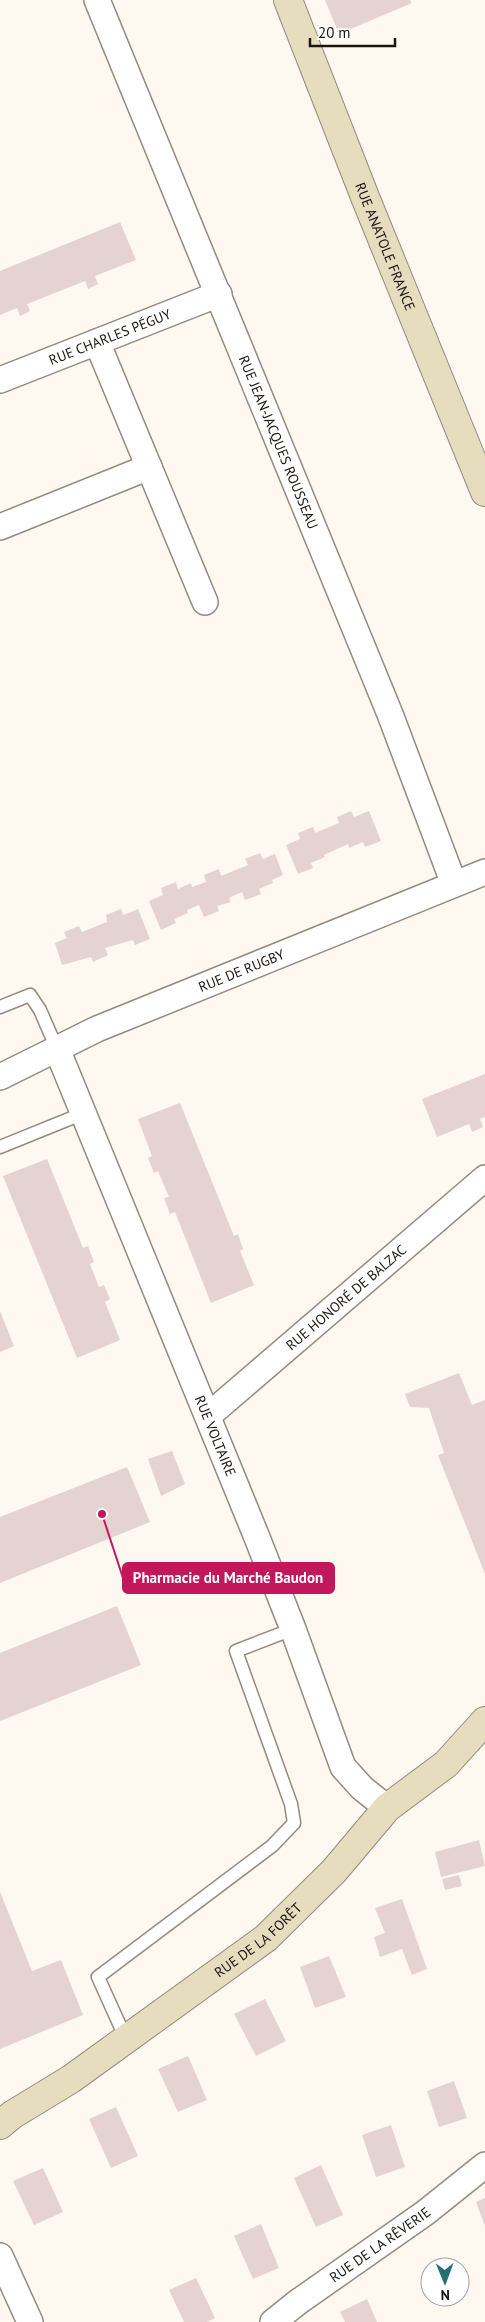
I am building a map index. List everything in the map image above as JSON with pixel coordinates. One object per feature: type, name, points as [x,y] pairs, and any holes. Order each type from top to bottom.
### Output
[{"type":"street","name":"RUE JEAN-JACQUES ROUSSEAU","points":[[97,0],[390,714],[454,884]]},
{"type":"street","name":"RUE ANATOLE FRANCE","points":[[288,0],[365,197],[485,492]]},
{"type":"street","name":"RUE CHARLES PÉGUY","points":[[0,380],[219,294]]},
{"type":"street","points":[[97,342],[205,602]]},
{"type":"street","points":[[0,527],[149,467]]},
{"type":"street","name":"RUE DE RUGBY","points":[[0,1077],[97,1029],[485,872]]},
{"type":"street","name":"RUE VOLTAIRE","points":[[57,1049],[208,1416],[293,1629],[343,1767],[362,1788],[388,1808]]},
{"type":"street","name":"RUE HONORÉ DE BALZAC","points":[[208,1416],[485,1178]]},
{"type":"street","name":"RUE DE LA FORÊT","points":[[0,2125],[12,2115],[71,2079],[266,1938],[334,1872],[388,1808],[446,1764],[485,1721]]},
{"type":"street","name":"RUE DE LA RÊVERIE","points":[[273,2322],[298,2302],[426,2213],[485,2164]]},
{"type":"street","points":[[0,2256],[30,2322]]},
{"type":"lane","points":[[0,1007],[30,995],[40,1010],[57,1049]]},
{"type":"lane","points":[[0,1147],[84,1113]]},
{"type":"lane","points":[[126,2039],[98,1977],[272,1846],[294,1823],[291,1804],[236,1651],[293,1629]]},
{"type":"building","points":[[325,0],[410,0],[412,3],[339,34]]},
{"type":"building","points":[[120,222],[136,260],[95,276],[98,284],[88,289],[85,281],[27,304],[30,311],[20,316],[17,308],[0,315],[0,271]]},
{"type":"building","points":[[351,811],[354,817],[369,811],[381,841],[365,847],[363,842],[349,848],[348,844],[324,855],[325,857],[311,863],[313,868],[298,874],[286,845],[300,839],[298,833],[313,827],[315,833],[339,823],[337,817]]},
{"type":"building","points":[[260,853],[263,859],[275,854],[283,875],[272,880],[273,883],[259,889],[261,894],[245,900],[242,892],[229,898],[231,902],[217,906],[219,911],[204,917],[199,905],[187,910],[188,913],[174,919],[176,923],[161,930],[149,901],[163,895],[161,888],[176,882],[178,889],[191,883],[192,887],[206,882],[204,875],[219,869],[221,876],[248,865],[245,859]]},
{"type":"building","points":[[121,909],[123,915],[138,909],[150,939],[135,945],[133,940],[105,948],[108,955],[93,962],[91,957],[62,965],[55,943],[67,938],[64,932],[79,926],[82,932],[107,922],[106,915]]},
{"type":"building","points":[[485,1074],[485,1117],[480,1119],[483,1127],[472,1132],[469,1124],[437,1137],[422,1099]]},
{"type":"building","points":[[180,1103],[234,1236],[238,1234],[243,1249],[240,1251],[254,1285],[211,1303],[175,1212],[170,1214],[164,1198],[169,1197],[158,1171],[154,1173],[148,1158],[152,1156],[138,1119]]},
{"type":"building","points":[[47,1159],[83,1248],[88,1246],[94,1262],[90,1264],[99,1287],[104,1285],[110,1299],[105,1302],[120,1340],[77,1358],[3,1176]]},
{"type":"building","points":[[0,1311],[14,1346],[0,1352]]},
{"type":"building","points":[[459,1373],[472,1405],[485,1400],[485,1574],[438,1455],[444,1453],[429,1408],[410,1407],[405,1394]]},
{"type":"building","points":[[172,1451],[185,1484],[161,1496],[148,1459]]},
{"type":"building","points":[[127,1467],[150,1522],[0,1583],[0,1517]]},
{"type":"building","points":[[117,1606],[141,1665],[0,1721],[0,1653]]},
{"type":"building","points":[[479,1840],[485,1866],[441,1877],[435,1852]]},
{"type":"building","points":[[459,1875],[462,1886],[445,1890],[442,1879]]},
{"type":"building","points":[[0,1892],[32,1971],[61,1960],[83,2015],[0,2049]]},
{"type":"building","points":[[402,1899],[427,1969],[412,1975],[402,1949],[380,1957],[374,1937],[385,1933],[375,1908]]},
{"type":"building","points":[[329,1956],[346,1997],[315,2008],[300,1967]]},
{"type":"building","points":[[265,1999],[286,2041],[256,2056],[234,2014]]},
{"type":"building","points":[[188,2056],[207,2100],[178,2112],[158,2069]]},
{"type":"building","points":[[454,2081],[467,2118],[439,2127],[427,2091]]},
{"type":"building","points":[[116,2107],[138,2156],[111,2168],[89,2119]]},
{"type":"building","points":[[391,2125],[405,2167],[376,2177],[362,2135]]},
{"type":"building","points":[[321,2165],[343,2215],[316,2227],[294,2178]]},
{"type":"building","points":[[43,2168],[63,2212],[34,2225],[13,2181]]},
{"type":"building","points":[[485,2198],[485,2226],[476,2202]]},
{"type":"building","points":[[261,2224],[279,2268],[253,2279],[234,2236]]},
{"type":"building","points":[[196,2278],[215,2318],[207,2322],[184,2322],[169,2290]]},
{"type":"building","points":[[367,2299],[377,2322],[345,2322],[340,2312]]},
{"type":"place","name":"Pharmacie du Marché Baudon","points":[[102,1514]]}]
